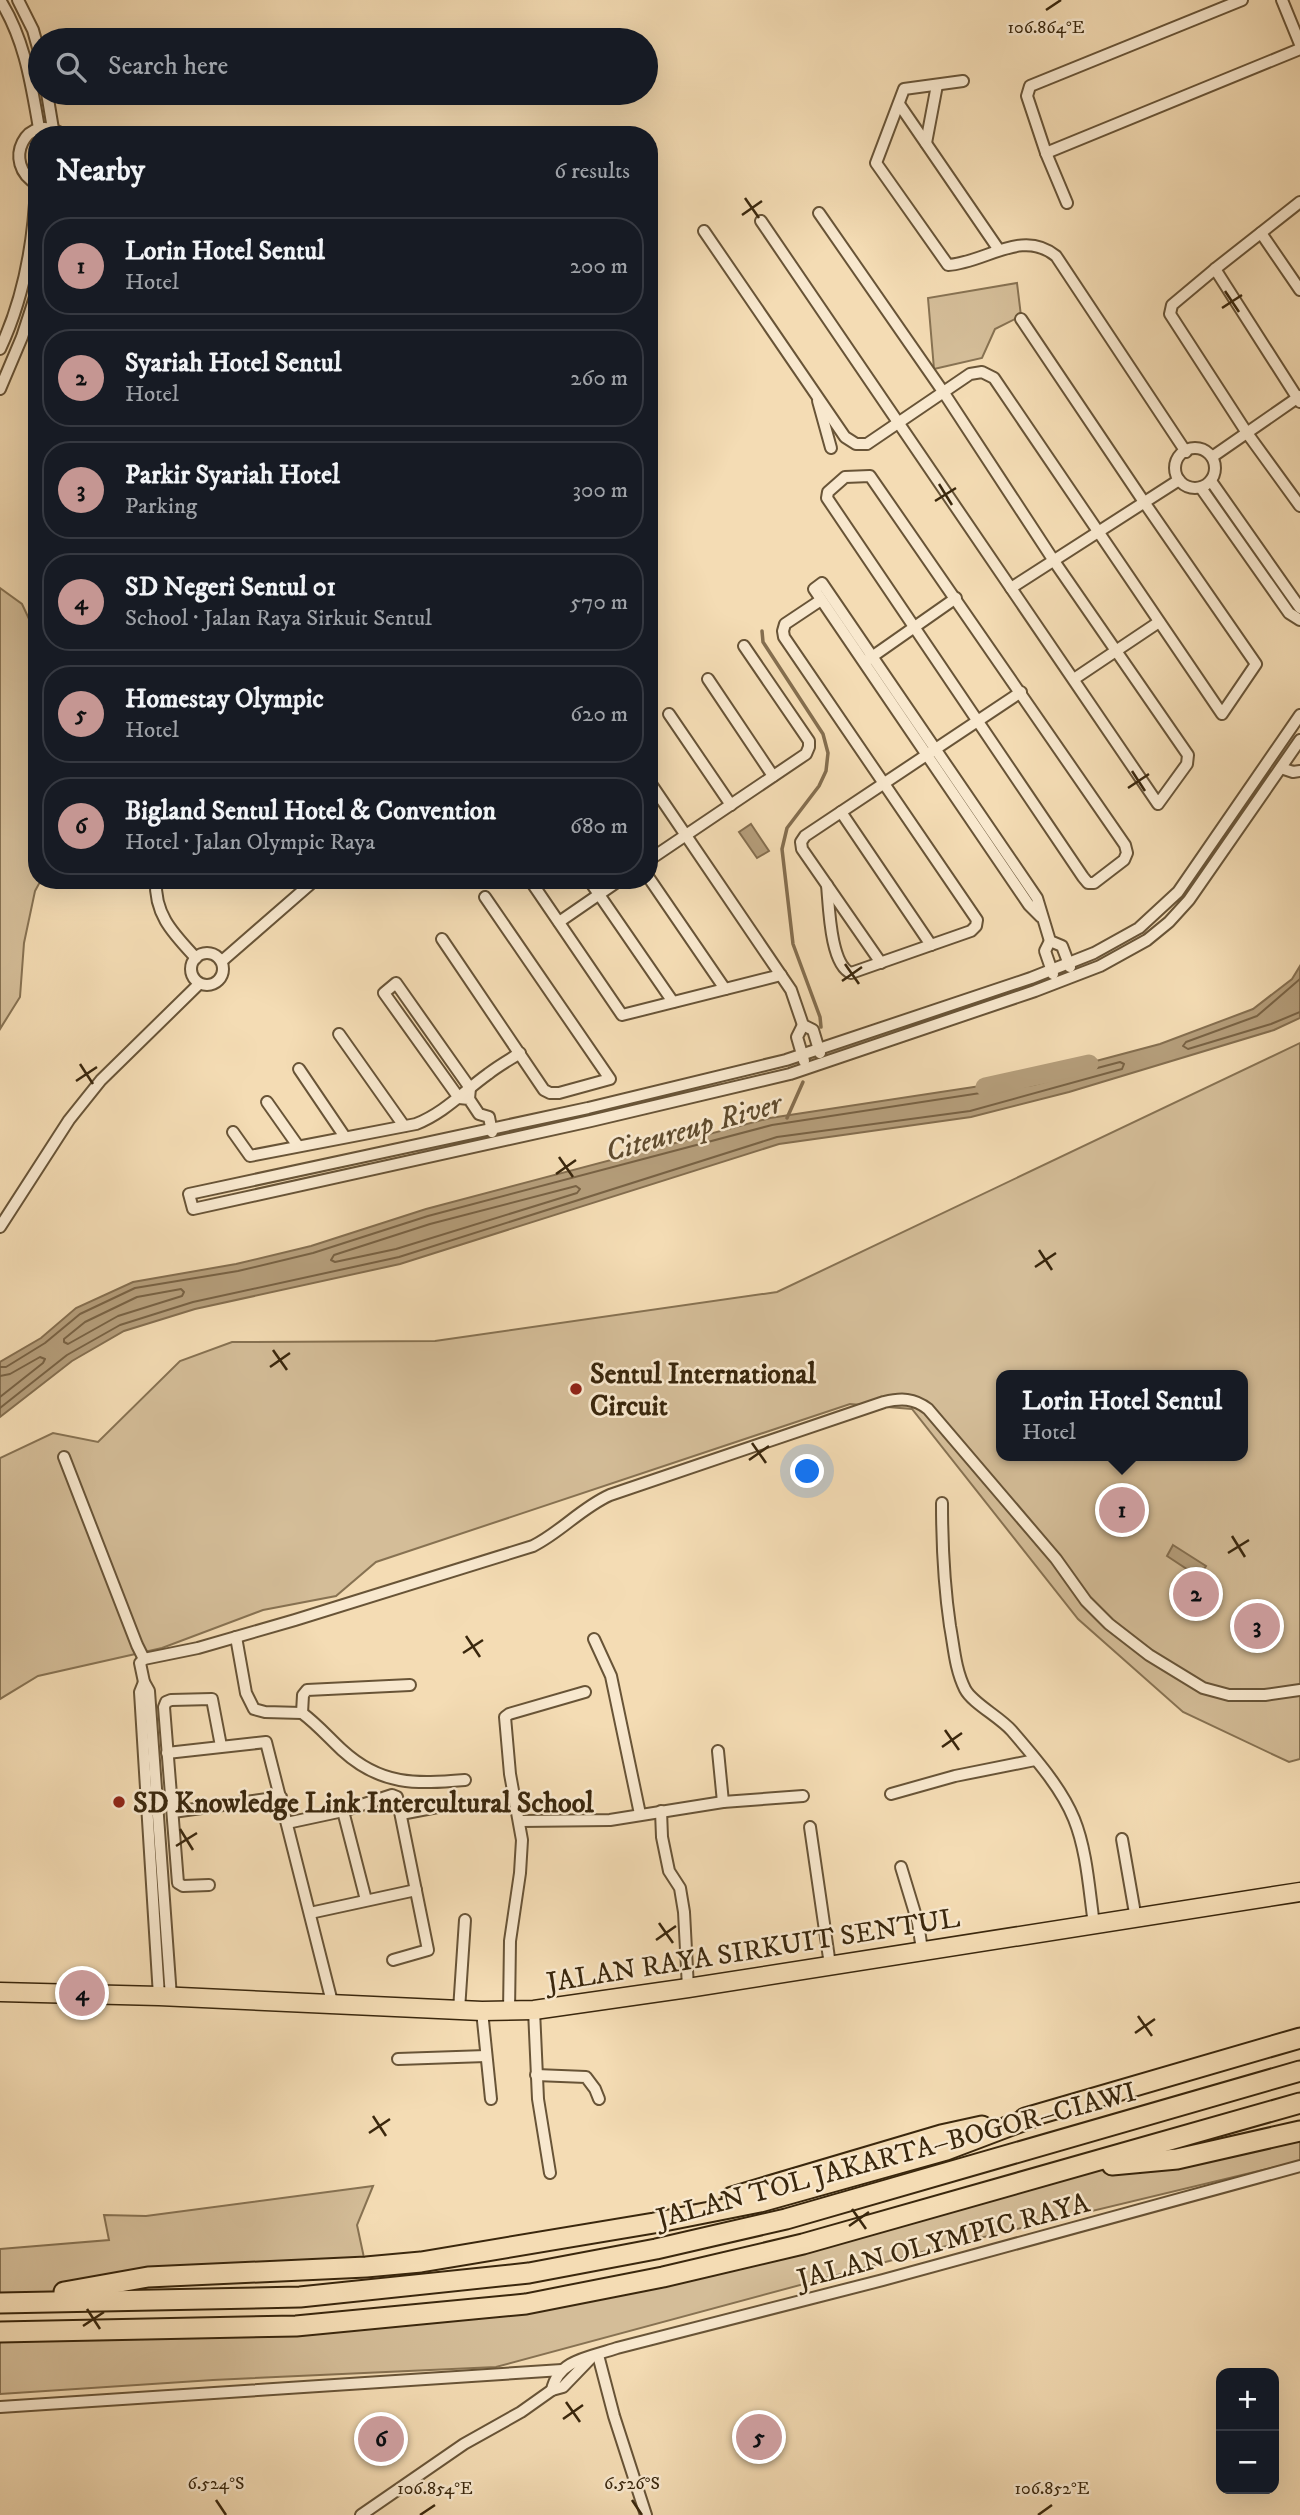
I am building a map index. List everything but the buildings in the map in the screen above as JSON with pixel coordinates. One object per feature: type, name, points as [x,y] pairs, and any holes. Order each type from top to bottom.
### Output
[{"type":"highway","points":[[2,2303],[148,2277],[421,2262],[654,2223],[755,2189],[941,2135],[1036,2116],[1300,2038]]},
{"type":"highway","name":"JALAN TOL JAKARTA–BOGOR–CIAWI","points":[[2,2303],[300,2297],[529,2273],[656,2249],[786,2219],[1300,2071]]},
{"type":"highway","name":"JALAN TOL JAKARTA–BOGOR–CIAWI","points":[[0,2332],[296,2326],[526,2304],[663,2277],[803,2244],[1300,2103]]},
{"type":"highway","points":[[1063,2170],[1177,2159],[1300,2131]]},
{"type":"main road","name":"JALAN RAYA SIRKUIT SENTUL","points":[[0,1992],[165,1996],[333,2006],[534,2010],[1300,1892]]},
{"type":"street","points":[[0,0],[18,34],[28,69]]},
{"type":"street","points":[[18,0],[32,28]]},
{"type":"street","points":[[1067,203],[1046,153],[1027,96],[1030,86],[1242,0]]},
{"type":"street","points":[[1046,153],[1300,47],[1282,0]]},
{"type":"street","points":[[963,81],[904,89],[876,163],[948,265],[999,250],[1031,245],[1045,247],[1056,256],[1186,452]]},
{"type":"street","points":[[926,143],[936,85]]},
{"type":"street","points":[[899,104],[999,250]]},
{"type":"street","points":[[35,105],[39,126]]},
{"type":"street","points":[[50,105],[56,126]]},
{"type":"street","points":[[28,135],[23,138],[16,155],[21,173],[28,178]]},
{"type":"street","points":[[1300,202],[1172,305],[1170,314],[1247,433],[1300,506]]},
{"type":"street","points":[[761,221],[1158,804],[1187,764],[1188,755],[819,213]]},
{"type":"street","points":[[704,231],[845,437],[856,444],[867,444],[970,374],[982,372],[994,379],[1222,714],[1256,664],[1143,502],[1021,318]]},
{"type":"street","points":[[1261,233],[1300,290]]},
{"type":"street","points":[[0,349],[20,297],[28,258]]},
{"type":"street","points":[[1212,457],[1299,398],[1215,269]]},
{"type":"street","points":[[0,389],[28,319]]},
{"type":"street","points":[[814,389],[831,449]]},
{"type":"street","points":[[1190,449],[1202,449],[1212,457],[1215,469],[1211,481],[1201,488],[1188,487],[1179,480],[1175,468],[1179,456],[1186,452],[1190,449]]},
{"type":"street","points":[[870,476],[1125,845],[1127,853],[1124,860],[1094,883],[1088,883],[914,627],[827,498],[828,492],[845,477],[870,476]]},
{"type":"street","points":[[1011,588],[1179,480]]},
{"type":"street","points":[[1211,481],[1296,609],[1300,620]]},
{"type":"street","points":[[1201,488],[1296,609]]},
{"type":"street","points":[[868,660],[814,589],[822,583],[868,660],[931,753],[1037,898],[1050,941],[1062,946],[1073,976]]},
{"type":"street","points":[[868,660],[956,598]]},
{"type":"street","points":[[821,600],[785,624],[784,637],[976,920],[976,926],[971,931],[851,973],[845,971],[840,963],[831,928],[827,885]]},
{"type":"street","points":[[1074,679],[1159,622]]},
{"type":"street","points":[[658,854],[806,754],[810,747],[809,741],[744,646]]},
{"type":"street","points":[[708,679],[773,776]]},
{"type":"street","points":[[881,962],[802,849],[804,836],[1021,692]]},
{"type":"street","points":[[669,714],[731,804]]},
{"type":"street","points":[[1300,715],[1168,901],[1139,928],[1094,953],[1052,970],[802,1055],[588,1108],[189,1194],[193,1209],[591,1121],[807,1068],[1073,976],[1122,955],[1169,922],[1189,900],[1300,740]]},
{"type":"street","points":[[1280,768],[1300,771]]},
{"type":"street","points":[[658,794],[791,990],[803,1025],[813,1030],[823,1063]]},
{"type":"street","points":[[841,812],[931,945]]},
{"type":"street","points":[[156,889],[162,917],[195,958]]},
{"type":"street","points":[[222,961],[305,889]]},
{"type":"street","points":[[536,889],[622,1015],[781,975]]},
{"type":"street","points":[[595,889],[673,1002]]},
{"type":"street","points":[[559,922],[606,889]]},
{"type":"street","points":[[657,889],[725,989]]},
{"type":"street","points":[[442,939],[544,1090],[559,1093],[611,1079],[485,897]]},
{"type":"street","points":[[1050,941],[1045,951],[1056,983]]},
{"type":"street","points":[[200,954],[212,954],[222,961],[224,973],[221,979],[211,986],[199,984],[191,974],[195,958],[200,954]]},
{"type":"street","points":[[466,1095],[384,993],[397,983],[479,1114],[489,1117],[494,1142]]},
{"type":"street","points":[[0,1227],[69,1120],[101,1080],[199,984]]},
{"type":"street","points":[[803,1025],[797,1037],[807,1068]]},
{"type":"street","points":[[340,1034],[404,1126]]},
{"type":"street","points":[[233,1132],[250,1156],[404,1126],[432,1118],[520,1053]]},
{"type":"street","points":[[299,1069],[345,1137]]},
{"type":"street","points":[[267,1102],[298,1146]]},
{"type":"street","points":[[478,1145],[474,1122],[479,1114]]},
{"type":"street","points":[[165,1996],[149,1691],[140,1663],[144,1659],[236,1637],[533,1546],[610,1495],[897,1399],[910,1399],[928,1409],[1056,1559],[1086,1601],[1109,1624],[1149,1655],[1203,1688],[1229,1695],[1265,1695],[1300,1690]]},
{"type":"street","points":[[64,1457],[144,1659]]},
{"type":"street","points":[[942,1503],[946,1600],[954,1657],[961,1679],[973,1699],[1004,1722],[1035,1760],[1058,1791],[1074,1820],[1086,1870],[1094,1924]]},
{"type":"street","points":[[236,1637],[246,1693],[254,1709],[264,1712],[302,1713],[343,1751],[383,1776],[413,1783],[465,1780]]},
{"type":"street","points":[[594,1639],[611,1676],[640,1814]]},
{"type":"street","points":[[302,1713],[303,1695],[307,1690],[410,1685]]},
{"type":"street","points":[[509,2011],[510,1941],[522,1840],[510,1774],[505,1717],[585,1692]]},
{"type":"street","points":[[209,1885],[183,1886],[178,1883],[167,1753],[166,1702],[212,1699],[221,1746]]},
{"type":"street","points":[[167,1753],[267,1742],[333,2006]]},
{"type":"street","points":[[718,1751],[723,1802]]},
{"type":"street","points":[[891,1794],[955,1776],[1035,1760]]},
{"type":"street","points":[[287,1823],[344,1811],[392,1796],[397,1797],[428,1950],[393,1959]]},
{"type":"street","points":[[520,1821],[610,1819],[723,1802],[803,1796]]},
{"type":"street","points":[[173,1812],[281,1797]]},
{"type":"street","points":[[401,1814],[448,1805]]},
{"type":"street","points":[[344,1811],[366,1900]]},
{"type":"street","points":[[660,1811],[669,1871],[680,1888],[684,1912],[688,1988]]},
{"type":"street","points":[[810,1827],[830,1965]]},
{"type":"street","points":[[1122,1839],[1136,1919]]},
{"type":"street","points":[[901,1867],[918,1923],[922,1950]]},
{"type":"street","points":[[310,1913],[416,1890]]},
{"type":"street","points":[[459,2010],[465,1920]]},
{"type":"street","points":[[534,2010],[536,2075],[550,2173]]},
{"type":"street","points":[[482,2011],[491,2099]]},
{"type":"street","points":[[398,2059],[486,2056]]},
{"type":"street","points":[[536,2075],[586,2077],[599,2099]]},
{"type":"street","name":"JALAN OLYMPIC RAYA","points":[[552,2390],[554,2379],[579,2359],[896,2277],[1300,2166]]},
{"type":"street","points":[[595,2356],[646,2515]]},
{"type":"street","name":"JALAN OLYMPIC RAYA","points":[[361,2515],[464,2444],[521,2412],[552,2390],[563,2387],[595,2356]]},
{"type":"street","points":[[0,2407],[562,2371]]},
{"type":"shaded area","points":[[1017,283],[1021,316],[995,329],[982,358],[934,369],[928,298]]},
{"type":"shaded area","points":[[0,588],[22,604],[28,617],[28,889],[36,889],[24,943],[20,997],[0,1029]]},
{"type":"shaded area","name":"Sentul International Circuit","points":[[1300,1043],[1300,1759],[1289,1762],[1183,1712],[1078,1619],[912,1409],[850,1404],[376,1562],[336,1596],[263,1610],[162,1648],[38,1676],[0,1699],[0,1458],[53,1433],[98,1442],[180,1361],[232,1342],[435,1341],[777,1292]]},
{"type":"shaded area","points":[[1300,2131],[1300,2161],[930,2250],[496,2367],[213,2380],[0,2394],[0,2332],[296,2326],[526,2304],[1063,2170]]},
{"type":"shaded area","points":[[373,2186],[357,2225],[366,2267],[148,2277],[0,2303],[0,2249],[109,2240],[104,2215],[146,2216]]},
{"type":"water","points":[[751,824],[769,851],[757,858],[739,832]]},
{"type":"water","points":[[1300,966],[1300,1018],[1274,1030],[1069,1092],[971,1117],[779,1144],[400,1264],[195,1309],[124,1331],[72,1361],[0,1417],[0,1362],[41,1338],[76,1308],[133,1282],[236,1264],[311,1246],[426,1209],[770,1118],[1032,1078],[1160,1044],[1253,1009],[1292,979]]},
{"type":"water","points":[[1173,1545],[1206,1566],[1199,1577],[1167,1556]]},
{"type":"waterway","points":[[762,631],[763,642],[823,734],[828,753],[826,771],[819,786],[787,828],[782,849],[793,944],[820,1017],[821,1027]]},
{"type":"waterway","name":"Citeureup River","points":[[985,1087],[1089,1064]]},
{"type":"waterway","points":[[787,1118],[803,1082]]},
{"type":"place","name":"Sentul International Circuit","points":[[576,1389]]},
{"type":"place","name":"Lorin Hotel Sentul","points":[[1122,1510]]},
{"type":"place","name":"Syariah Hotel Sentul","points":[[1196,1594]]},
{"type":"place","name":"Parkir Syariah Hotel","points":[[1257,1626]]},
{"type":"place","name":"SD Knowledge Link Intercultural School","points":[[119,1802]]},
{"type":"place","name":"SD Negeri Sentul 01","points":[[82,1993]]},
{"type":"place","name":"Homestay Olympic","points":[[759,2437]]},
{"type":"place","name":"Bigland Sentul Hotel & Convention","points":[[381,2439]]}]
